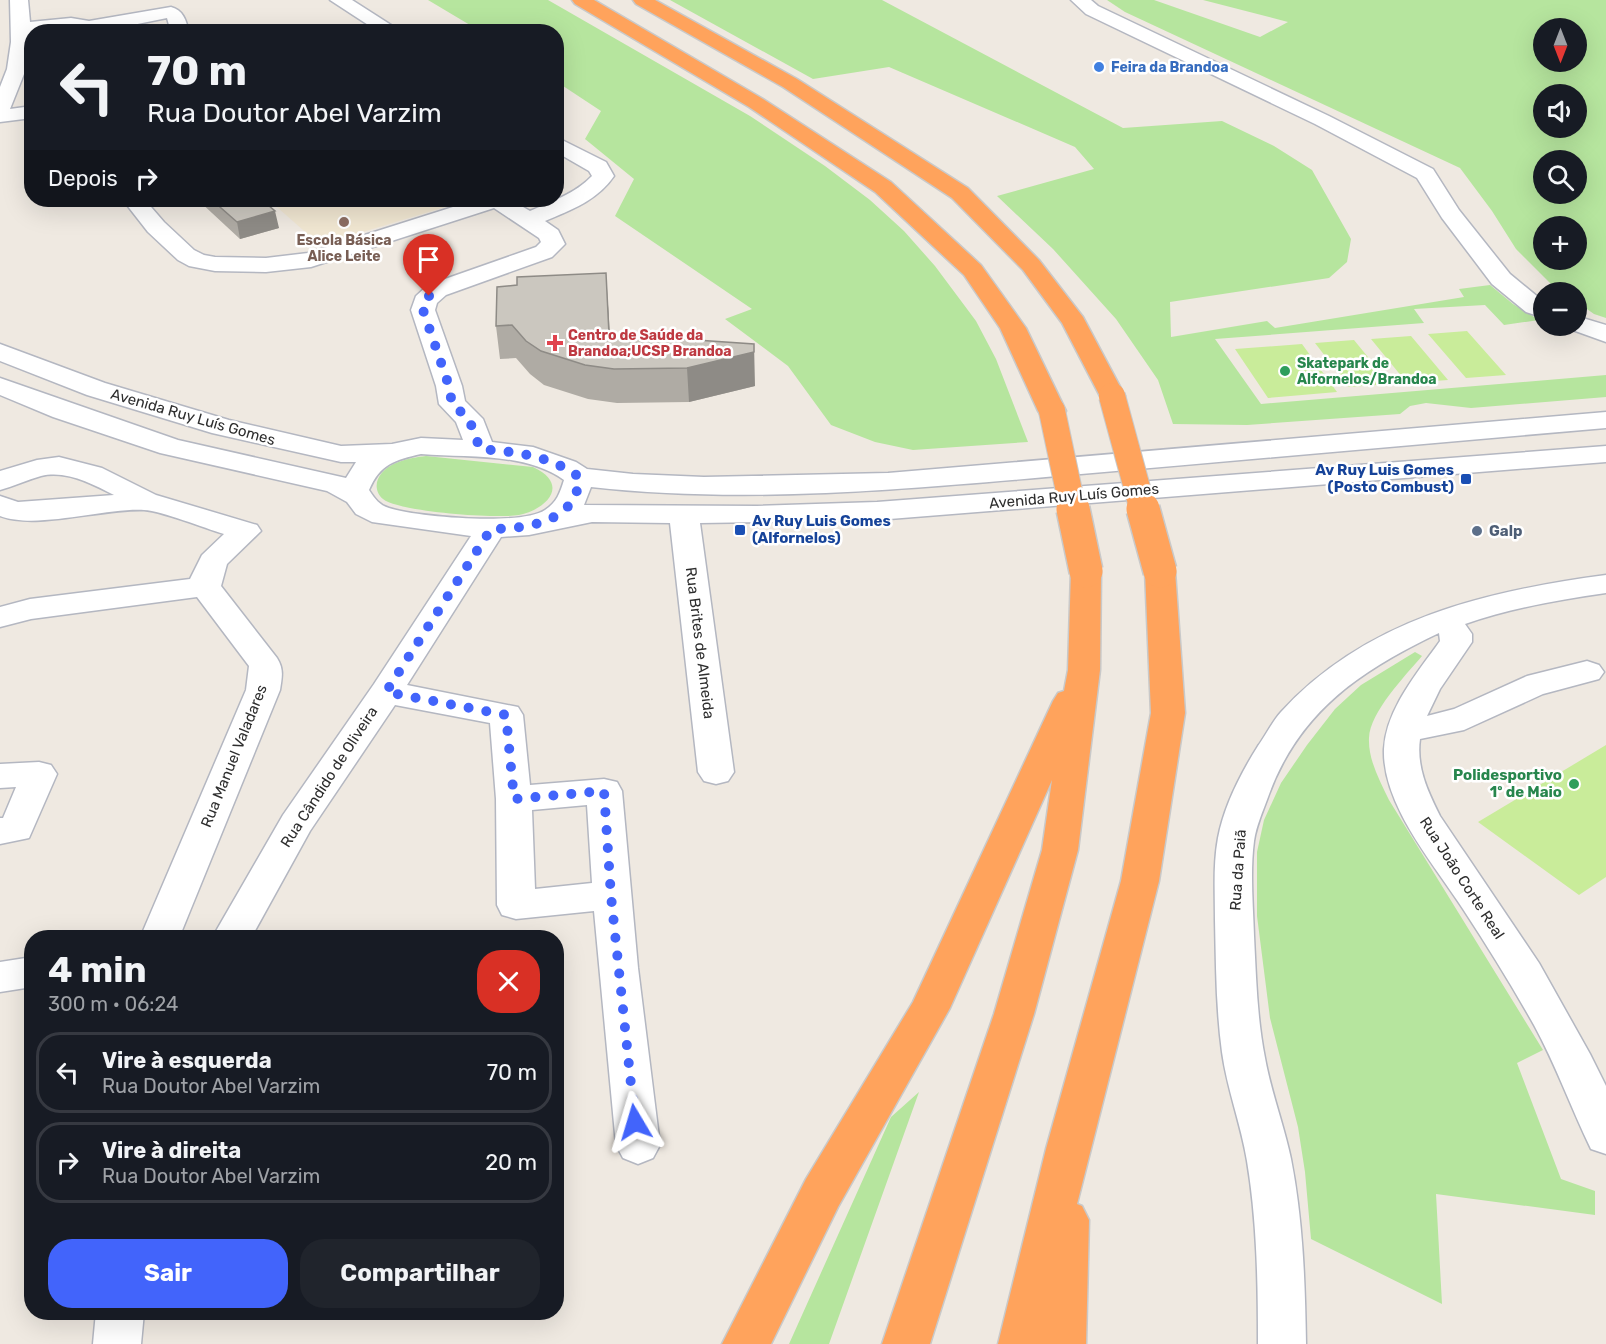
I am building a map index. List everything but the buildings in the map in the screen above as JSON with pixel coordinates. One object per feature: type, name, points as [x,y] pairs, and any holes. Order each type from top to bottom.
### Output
[{"type":"highway","points":[[581,0],[756,103],[883,187],[973,270],[1012,328],[1052,411],[1086,571],[1084,670],[1060,850],[1014,1014],[906,1344]]},
{"type":"highway","points":[[642,0],[790,83],[960,193],[1031,265],[1074,322],[1112,396],[1160,571],[1168,713],[1140,881],[1068,1149],[1022,1344]]},
{"type":"highway","points":[[747,1344],[822,1193],[930,1008],[1084,670]]},
{"type":"highway","points":[[1062,1344],[1068,1149]]},
{"type":"street","points":[[0,108],[18,65],[23,30],[19,0]]},
{"type":"street","points":[[339,0],[380,24]]},
{"type":"street","points":[[1080,0],[1092,10],[1322,120],[1425,174],[1450,213],[1501,279],[1533,305]]},
{"type":"street","points":[[113,24],[171,12],[177,18],[178,24]]},
{"type":"street","points":[[1,34],[23,30]]},
{"type":"street","points":[[0,116],[24,113]]},
{"type":"street","points":[[564,148],[598,167],[603,176],[595,186],[564,204]]},
{"type":"street","points":[[140,207],[156,227],[186,255],[197,261],[215,264],[266,265],[311,260],[475,207]]},
{"type":"street","points":[[480,449],[469,419],[452,404],[449,386],[423,310],[424,301],[449,285],[549,248],[553,244],[550,235],[508,207]]},
{"type":"street","points":[[528,220],[559,207]]},
{"type":"street","points":[[1587,327],[1606,334]]},
{"type":"street","name":"Avenida Ruy Luís Gomes","points":[[0,352],[96,389],[222,427],[341,454],[440,446],[523,453],[543,458],[566,468],[579,477],[633,483],[704,486],[888,482],[1606,420]]},
{"type":"street","name":"Avenida Ruy Luís Gomes","points":[[4,389],[170,447],[337,485],[356,495],[366,508],[382,516],[491,529],[510,529],[592,513],[684,515],[877,511],[1606,454]]},
{"type":"street","points":[[356,495],[356,482],[363,471],[399,450],[452,404]]},
{"type":"street","points":[[0,481],[34,470],[60,466],[116,483],[146,501],[246,531],[212,561],[205,574],[205,587],[30,609],[0,617]]},
{"type":"street","points":[[542,522],[561,513],[572,504],[579,489],[579,477]]},
{"type":"street","points":[[0,505],[14,511],[52,510],[146,501]]},
{"type":"street","name":"Rua Brites de Almeida","points":[[684,515],[716,772]]},
{"type":"street","name":"Rua Cândido de Oliveira","points":[[236,930],[296,824],[386,692],[491,529]]},
{"type":"street","name":"Rua da Paiã","points":[[1282,1344],[1276,1220],[1269,1160],[1241,1041],[1234,892],[1238,831],[1250,795],[1269,755],[1292,720],[1349,667],[1398,637],[1445,618],[1495,602],[1565,588],[1606,584]]},
{"type":"street","name":"Rua Manuel Valadares","points":[[162,930],[263,690],[266,676],[265,665],[260,657],[205,587]]},
{"type":"street","name":"Rua João Corte Real","points":[[1445,618],[1456,634],[1456,642],[1421,692],[1405,727],[1401,752],[1402,772],[1410,797],[1558,1031],[1591,1096],[1606,1136]]},
{"type":"street","points":[[1405,727],[1433,729],[1448,725],[1522,690],[1553,679],[1587,672]]},
{"type":"street","points":[[386,692],[506,715],[514,799],[516,905],[611,896]]},
{"type":"street","points":[[0,776],[39,774],[16,829],[0,831]]},
{"type":"street","points":[[514,799],[604,791],[611,896],[638,1145]]},
{"type":"street","points":[[0,977],[24,973]]},
{"type":"street","points":[[117,1344],[119,1320]]},
{"type":"shaded area","name":"Escola Básica Alice Leite","points":[[277,207],[445,207],[320,245]]},
{"type":"green space","points":[[428,0],[548,0],[750,116],[825,166],[870,200],[904,231],[935,266],[976,321],[996,359],[1028,442],[913,450],[875,442],[831,425],[788,366],[725,319],[752,309],[615,216],[634,179],[585,139],[601,111],[564,87],[564,24],[468,24]]},
{"type":"green space","points":[[670,0],[882,0],[1123,128],[1222,121],[1274,146],[1312,170],[1351,239],[1347,262],[1329,278],[1170,302],[1171,337],[1267,321],[1275,328],[1464,297],[1459,289],[1490,285],[1513,304],[1533,316],[1533,321],[1504,325],[1485,305],[1414,309],[1424,323],[1215,339],[1261,404],[1606,375],[1606,397],[1471,408],[1426,403],[1410,406],[1400,414],[1247,425],[1173,424],[1158,380],[1116,319],[1053,249],[997,196],[1094,169],[1075,147],[889,67],[813,79]]},
{"type":"green space","points":[[1107,0],[1154,0],[1260,37],[1288,22],[1203,0],[1606,0],[1606,318],[1587,309],[1587,282],[1549,282],[1537,270],[1587,270],[1587,216],[1533,216],[1533,266],[1516,249],[1492,211],[1460,168],[1125,12]]},
{"type":"green space","points":[[1467,331],[1506,375],[1466,378],[1428,334]]},
{"type":"green space","points":[[1411,336],[1448,380],[1407,383],[1371,339]]},
{"type":"green space","points":[[1354,340],[1390,384],[1349,387],[1315,343]]},
{"type":"green space","name":"Skatepark de Alfornelos/Brandoa","points":[[1302,344],[1337,392],[1268,398],[1235,349]]},
{"type":"green space","points":[[426,456],[533,467],[550,481],[551,495],[546,502],[529,512],[508,516],[428,511],[393,504],[381,497],[377,490],[377,482],[386,469],[405,460]]},
{"type":"green space","points":[[1415,652],[1422,656],[1382,706],[1371,728],[1369,746],[1378,778],[1389,800],[1543,1050],[1517,1063],[1561,1179],[1595,1191],[1595,1215],[1436,1194],[1442,1304],[1311,1239],[1298,1127],[1270,1018],[1257,916],[1257,852],[1264,820],[1281,783],[1335,709],[1361,685]]},
{"type":"green space","name":"Polidesportivo 1º de Maio","points":[[1606,745],[1606,877],[1579,895],[1478,822]]},
{"type":"green space","points":[[919,1092],[829,1344],[789,1344],[891,1117]]},
{"type":"place","name":"Feira da Brandoa","points":[[1099,67]]},
{"type":"place","name":"Escola Básica Alice Leite","points":[[344,222]]},
{"type":"place","name":"Centro de Saúde da Brandoa;UCSP Brandoa","points":[[555,343]]},
{"type":"place","name":"Skatepark de Alfornelos/Brandoa","points":[[1285,371]]},
{"type":"place","name":"Av Ruy Luis Gomes (Posto Combust)","points":[[1466,479]]},
{"type":"place","name":"Av Ruy Luis Gomes (Alfornelos)","points":[[740,530]]},
{"type":"place","name":"Galp","points":[[1477,531]]},
{"type":"place","name":"Polidesportivo 1º de Maio","points":[[1574,784]]},
{"type":"route","points":[[429,296],[424,301],[423,310],[449,386],[452,404],[469,419],[480,449],[523,453],[543,458],[566,468],[579,477],[579,489],[572,504],[561,513],[542,522],[525,527],[491,529],[386,692],[506,715],[514,799],[604,791],[611,896],[626,1055],[635,1122]]}]
